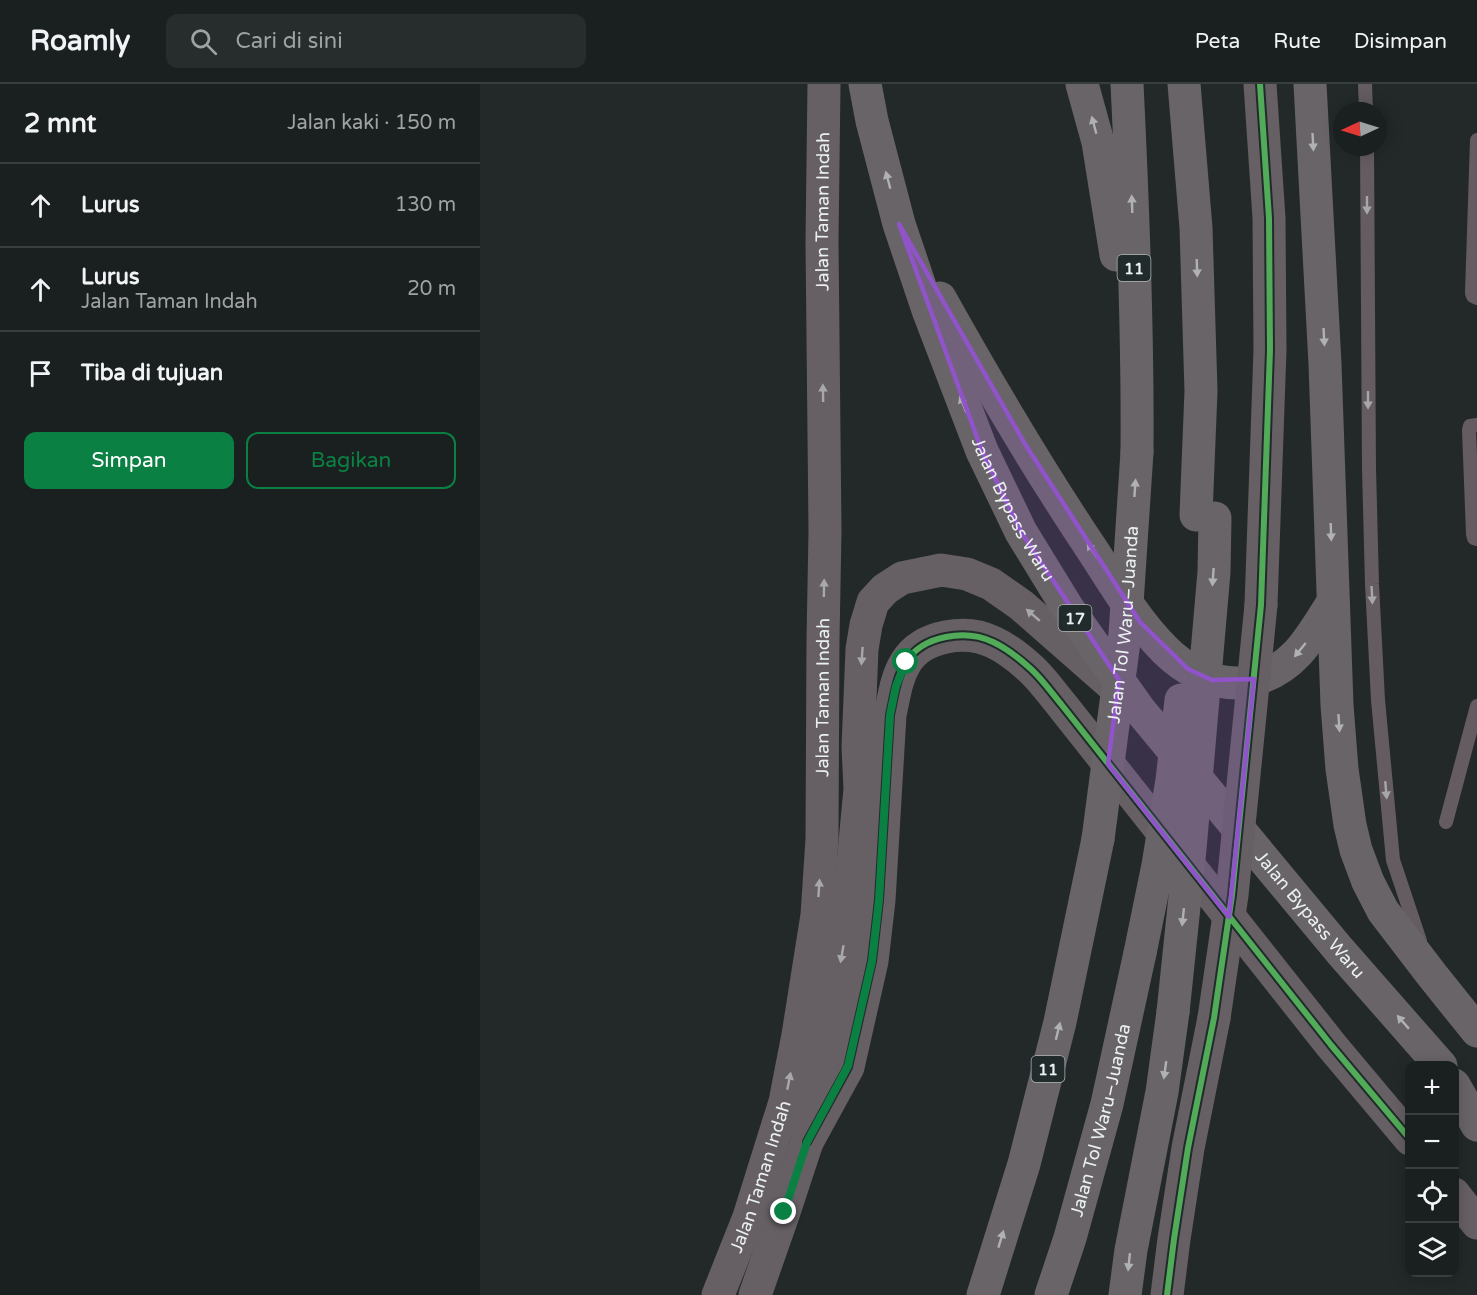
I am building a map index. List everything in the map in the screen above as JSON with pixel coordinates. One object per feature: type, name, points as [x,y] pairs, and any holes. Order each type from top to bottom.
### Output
[{"type":"highway","name":"Jalan Bypass Waru","points":[[865,84],[872,122],[899,224],[928,310],[982,451],[1021,532],[1067,607],[1140,709],[1340,951],[1437,1061]]},
{"type":"highway","points":[[1082,84],[1098,142],[1137,390]]},
{"type":"highway","name":"Jalan Tol Waru–Juanda","points":[[983,1295],[1024,1164],[1060,1022],[1098,839],[1125,634],[1137,452],[1127,84]]},
{"type":"highway","points":[[1125,1295],[1131,1250],[1162,1092],[1173,1012],[1213,583],[1205,517],[1213,466],[1201,391],[1196,228],[1184,84]]},
{"type":"highway","points":[[1196,228],[1203,84]]},
{"type":"highway","points":[[1310,84],[1325,364],[1337,705],[1342,769],[1350,825],[1356,850],[1368,882],[1383,911],[1477,1031]]},
{"type":"highway","points":[[899,224],[967,346],[1064,508],[1140,622],[1166,651],[1188,669],[1212,680],[1238,683],[1257,679],[1274,673],[1291,661],[1333,602]]},
{"type":"highway","name":"Jalan Tol Waru–Juanda","points":[[1051,1295],[1070,1238],[1107,1104],[1158,865],[1172,780],[1187,637],[1205,517]]},
{"type":"highway","points":[[1459,1087],[1477,1107]]},
{"type":"highway","points":[[1459,1091],[1477,1125]]},
{"type":"street","name":"Jalan Taman Indah","points":[[718,1295],[749,1217],[785,1102],[817,915],[822,839],[825,531],[822,241],[824,84]]},
{"type":"street","points":[[1167,1295],[1188,1148],[1214,1018],[1232,895],[1261,605],[1270,350],[1269,218],[1260,84]]},
{"type":"street","points":[[807,1142],[847,927],[860,789],[858,747],[862,649],[873,602],[885,589],[902,578],[941,570],[967,574],[990,584],[1021,605],[1140,709]]},
{"type":"street","points":[[807,1142],[848,1066],[872,961],[879,900],[890,715],[896,686],[906,662],[919,648],[935,640],[954,636],[973,636],[993,642],[1031,669],[1331,1045],[1405,1134]]},
{"type":"street","name":"Jalan Taman Indah","points":[[755,1295],[807,1142]]},
{"type":"street","points":[[1459,1199],[1477,1223]]},
{"type":"lane","points":[[1365,84],[1366,102]]},
{"type":"lane","points":[[1477,140],[1472,292],[1477,298]]},
{"type":"lane","points":[[1367,156],[1369,468],[1378,700],[1393,860],[1432,975]]},
{"type":"lane","points":[[1477,425],[1470,426],[1469,430],[1473,534],[1477,539]]},
{"type":"lane","points":[[1446,822],[1477,705]]},
{"type":"highlighted area","points":[[899,224],[1025,444],[1140,622],[1188,669],[1212,680],[1254,679],[1229,917],[1108,764],[1119,680],[1021,532],[982,451]]},
{"type":"cycle path","points":[[1167,1295],[1188,1148],[1214,1018],[1232,895],[1261,605],[1270,350],[1269,218],[1260,84]]},
{"type":"cycle path","points":[[807,1142],[848,1067],[872,961],[879,900],[890,715],[898,681],[906,662],[923,646],[934,640],[958,635],[982,638],[998,644],[1039,677],[1331,1045],[1405,1133]]},
{"type":"route","points":[[784,1212],[807,1142],[848,1066],[872,961],[879,900],[890,715],[896,686],[906,662]]}]
